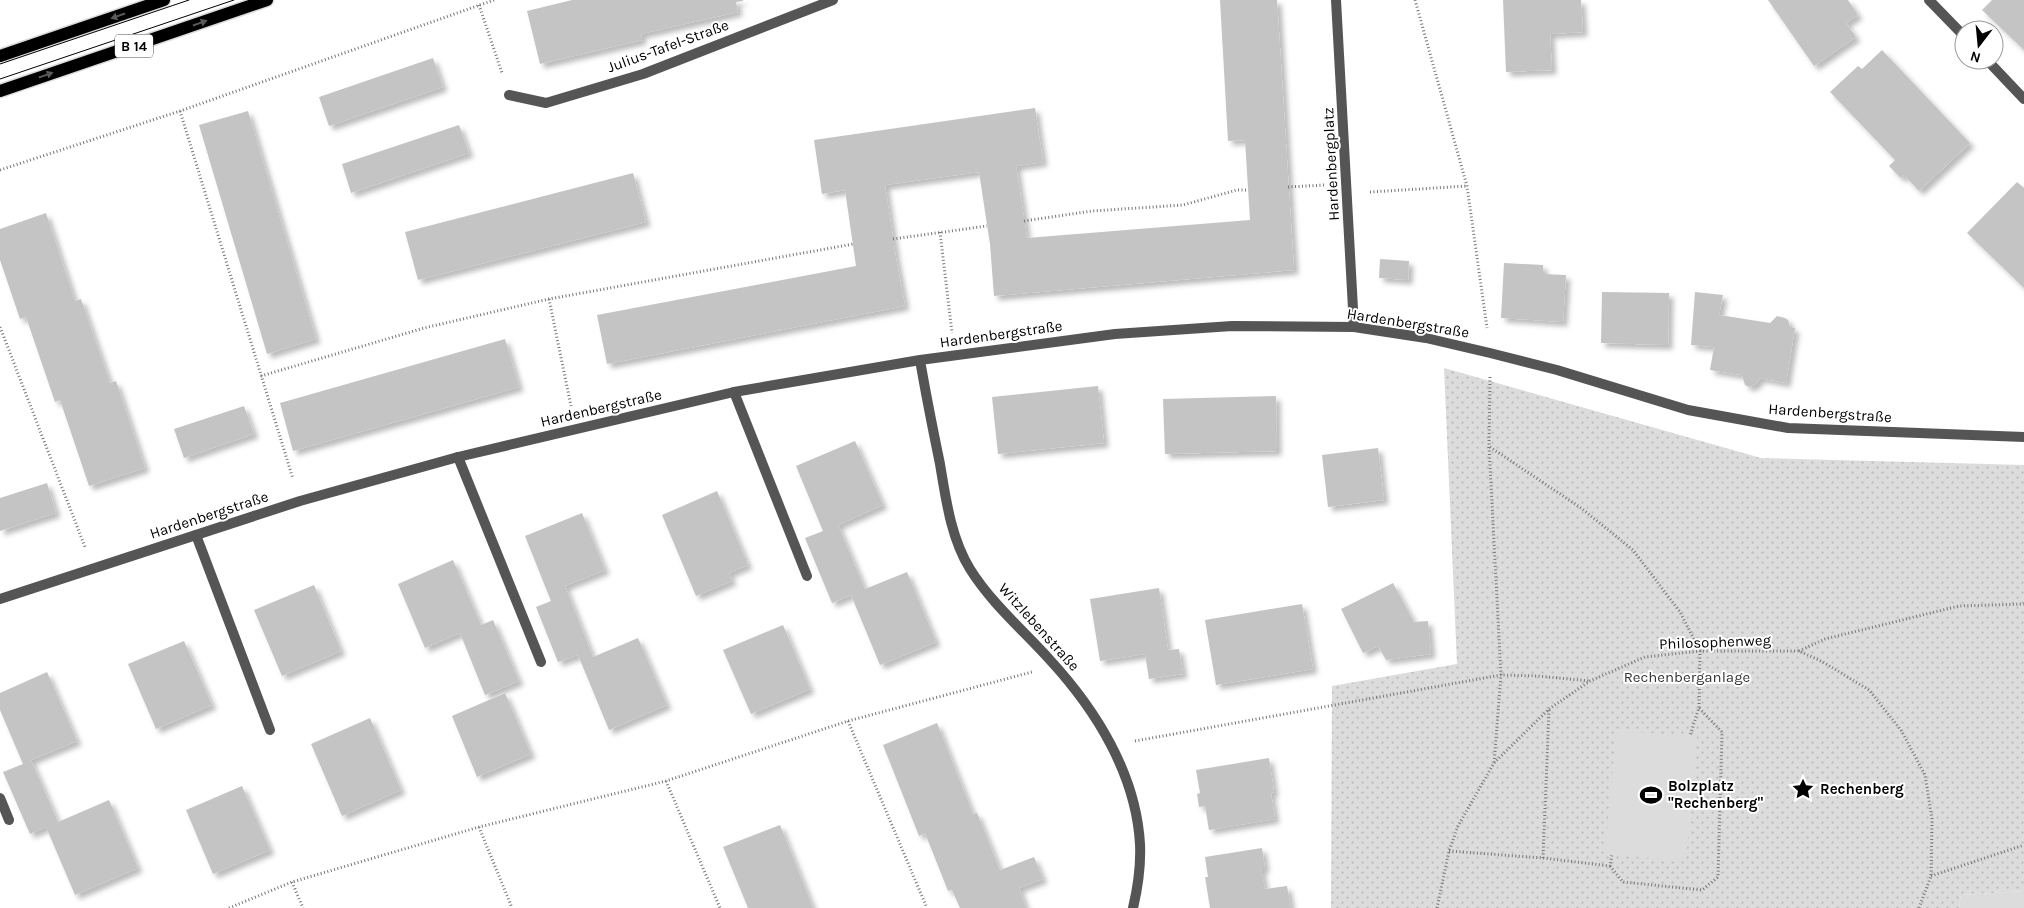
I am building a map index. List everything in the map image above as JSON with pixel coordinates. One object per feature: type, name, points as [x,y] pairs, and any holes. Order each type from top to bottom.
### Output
[{"type":"main road","name":"B 14","points":[[0,56],[164,0]]},
{"type":"main road","name":"B 14","points":[[0,91],[267,0]]},
{"type":"street","name":"Julius-Tafel-Straße","points":[[509,95],[546,103],[643,74],[833,0]]},
{"type":"street","name":"Hardenbergplatz","points":[[1336,0],[1348,188],[1354,327]]},
{"type":"street","points":[[1929,0],[1954,26]]},
{"type":"street","points":[[1997,70],[2024,98]]},
{"type":"street","name":"Hardenbergstraße","points":[[0,598],[300,501],[458,457],[576,429],[734,392],[920,360],[1125,333],[1232,326],[1354,327],[1426,338],[1557,370],[1688,410],[1788,428],[2024,437]]},
{"type":"street","name":"Witzlebenstraße","points":[[920,360],[951,523],[969,568],[995,604],[1051,661],[1082,699],[1112,746],[1124,771],[1134,808],[1140,843],[1139,881],[1133,908]]},
{"type":"street","points":[[734,392],[806,576]]},
{"type":"street","points":[[458,457],[541,662]]},
{"type":"street","points":[[196,535],[270,730]]},
{"type":"street","points":[[0,798],[8,820]]},
{"type":"path","points":[[0,170],[180,111],[494,0]]},
{"type":"path","points":[[1415,0],[1467,186],[1490,353],[1489,446],[1500,675],[1494,763]]},
{"type":"path","points":[[480,5],[509,95]]},
{"type":"path","points":[[180,111],[300,501]]},
{"type":"path","points":[[1288,187],[1467,186]]},
{"type":"path","points":[[1024,221],[1092,211],[1183,204],[1237,190],[1248,190]]},
{"type":"path","points":[[893,239],[987,226]]},
{"type":"path","points":[[940,232],[955,356]]},
{"type":"path","points":[[261,376],[424,328],[549,299],[853,244]]},
{"type":"path","points":[[549,299],[576,429]]},
{"type":"path","points":[[0,327],[93,569]]},
{"type":"path","points":[[1489,446],[1581,508],[1633,550],[1680,612],[1700,652],[1699,707],[1690,736]]},
{"type":"path","name":"Philosophenweg","points":[[1437,908],[1449,851],[1458,826],[1494,763],[1549,709],[1590,681],[1645,656],[1700,652],[1799,651],[1825,639],[1959,606],[2024,604]]},
{"type":"path","name":"Philosophenweg","points":[[1799,651],[1823,662],[1869,690],[1901,730],[1925,775],[1932,819],[1931,876],[1919,908]]},
{"type":"path","points":[[229,908],[292,882],[480,827],[666,781],[848,721],[1037,671],[1051,661]]},
{"type":"path","points":[[1112,746],[1500,675],[1538,676],[1590,681]]},
{"type":"path","points":[[1449,851],[1543,858],[1610,866],[1623,882],[1702,890],[1718,877],[1722,732],[1699,707]]},
{"type":"path","points":[[1543,858],[1549,709]]},
{"type":"path","points":[[848,721],[927,908]]},
{"type":"path","points":[[666,781],[720,908]]},
{"type":"path","points":[[480,827],[512,908]]},
{"type":"path","points":[[1931,876],[2024,845]]},
{"type":"path","points":[[1610,866],[1612,854]]},
{"type":"path","points":[[292,882],[303,908]]},
{"type":"green space","name":"Rechenberganlage","points":[[1444,368],[1761,458],[2024,465],[2024,891],[1961,895],[1959,908],[1331,908],[1332,686],[1457,664]]},
{"type":"green space","name":"Bolzplatz \"Rechenberg\"","points":[[1616,730],[1697,737],[1686,861],[1605,854]]},
{"type":"green space","points":[[2024,891],[2024,908],[1959,908],[1961,895]]},
{"type":"building","points":[[572,0],[743,1],[736,2],[738,12],[641,34],[642,40],[540,64],[527,11]]},
{"type":"building","points":[[1220,0],[1277,0],[1294,270],[994,296],[990,244],[979,172],[885,185],[905,306],[607,364],[597,315],[856,266],[845,190],[822,194],[814,140],[1035,108],[1043,162],[1016,166],[1027,238],[1250,220],[1245,140],[1228,141]]},
{"type":"building","points":[[1503,0],[1581,0],[1583,32],[1550,34],[1552,70],[1506,72]]},
{"type":"building","points":[[1768,0],[1848,0],[1858,15],[1846,23],[1856,37],[1814,66]]},
{"type":"building","points":[[1992,0],[2024,0],[2024,50],[2004,31],[2004,20],[1992,20],[1982,10]]},
{"type":"building","points":[[1882,50],[1970,143],[1919,191],[1904,175],[1901,178],[1889,166],[1895,160],[1830,92],[1858,66],[1862,69]]},
{"type":"building","points":[[433,58],[443,87],[329,126],[319,97]]},
{"type":"building","points":[[248,111],[316,339],[267,354],[199,125]]},
{"type":"building","points":[[459,125],[469,153],[351,193],[342,164]]},
{"type":"building","points":[[633,173],[646,222],[418,280],[405,232]]},
{"type":"building","points":[[2017,182],[2024,188],[2024,288],[1967,233]]},
{"type":"building","points":[[46,213],[75,301],[81,299],[110,383],[116,381],[145,468],[89,486],[60,400],[55,402],[26,317],[20,319],[0,260],[0,229]]},
{"type":"building","points":[[1380,259],[1409,261],[1408,280],[1379,278]]},
{"type":"building","points":[[1504,263],[1543,265],[1543,274],[1566,275],[1563,322],[1501,318]]},
{"type":"building","points":[[1602,292],[1669,293],[1668,345],[1601,343]]},
{"type":"building","points":[[1695,292],[1723,295],[1719,315],[1770,323],[1777,316],[1788,320],[1790,327],[1795,328],[1786,383],[1760,378],[1756,384],[1749,387],[1745,385],[1742,375],[1710,370],[1714,347],[1691,345]]},
{"type":"building","points":[[505,339],[519,387],[293,451],[280,403]]},
{"type":"building","points":[[1098,386],[1104,443],[998,454],[992,397]]},
{"type":"building","points":[[1276,396],[1277,451],[1165,454],[1163,399]]},
{"type":"building","points":[[244,406],[254,434],[184,458],[174,429]]},
{"type":"building","points":[[855,441],[883,505],[838,525],[865,589],[907,572],[936,642],[880,665],[851,595],[832,603],[805,538],[823,531],[796,466]]},
{"type":"building","points":[[1378,448],[1384,500],[1328,507],[1322,455]]},
{"type":"building","points":[[47,483],[56,513],[0,531],[0,498]]},
{"type":"building","points":[[717,491],[748,565],[729,573],[732,581],[696,596],[662,515]]},
{"type":"building","points":[[582,513],[605,570],[565,586],[593,657],[638,638],[667,705],[609,730],[578,655],[558,662],[536,607],[551,601],[525,536]]},
{"type":"building","points":[[453,560],[481,625],[493,620],[519,681],[485,695],[460,633],[425,648],[398,584]]},
{"type":"building","points":[[1393,583],[1414,622],[1428,621],[1431,654],[1386,660],[1378,646],[1363,653],[1341,609]]},
{"type":"building","points":[[314,585],[341,651],[282,676],[254,610]]},
{"type":"building","points":[[1159,588],[1168,650],[1179,649],[1183,674],[1149,679],[1145,654],[1100,661],[1090,599]]},
{"type":"building","points":[[1302,604],[1313,669],[1216,685],[1205,620]]},
{"type":"building","points":[[783,625],[810,689],[751,714],[723,650]]},
{"type":"building","points":[[184,641],[212,705],[156,729],[128,664]]},
{"type":"building","points":[[47,672],[77,741],[31,760],[58,822],[109,800],[138,868],[75,895],[46,827],[30,834],[3,772],[23,764],[0,710],[0,693]]},
{"type":"building","points":[[505,693],[531,754],[477,777],[452,716]]},
{"type":"building","points":[[370,718],[401,790],[342,816],[311,744]]},
{"type":"building","points":[[937,723],[973,814],[977,813],[1000,870],[1034,857],[1043,879],[1019,888],[1026,908],[960,908],[952,890],[948,891],[925,833],[919,836],[883,745]]},
{"type":"building","points":[[1269,758],[1274,792],[1271,793],[1275,819],[1209,830],[1205,806],[1199,807],[1197,794],[1200,793],[1196,770]]},
{"type":"building","points":[[242,786],[270,850],[213,874],[186,810]]},
{"type":"building","points":[[780,825],[813,908],[748,908],[723,847]]},
{"type":"building","points":[[1262,848],[1265,869],[1261,869],[1265,889],[1287,886],[1291,908],[1210,908],[1205,877],[1208,877],[1205,857]]},
{"type":"tram line","points":[[0,64],[189,0]]},
{"type":"tram line","points":[[0,79],[234,0]]},
{"type":"place","name":"Rechenberg","points":[[1803,789]]},
{"type":"place","name":"Bolzplatz \"Rechenberg\"","points":[[1651,795]]}]
